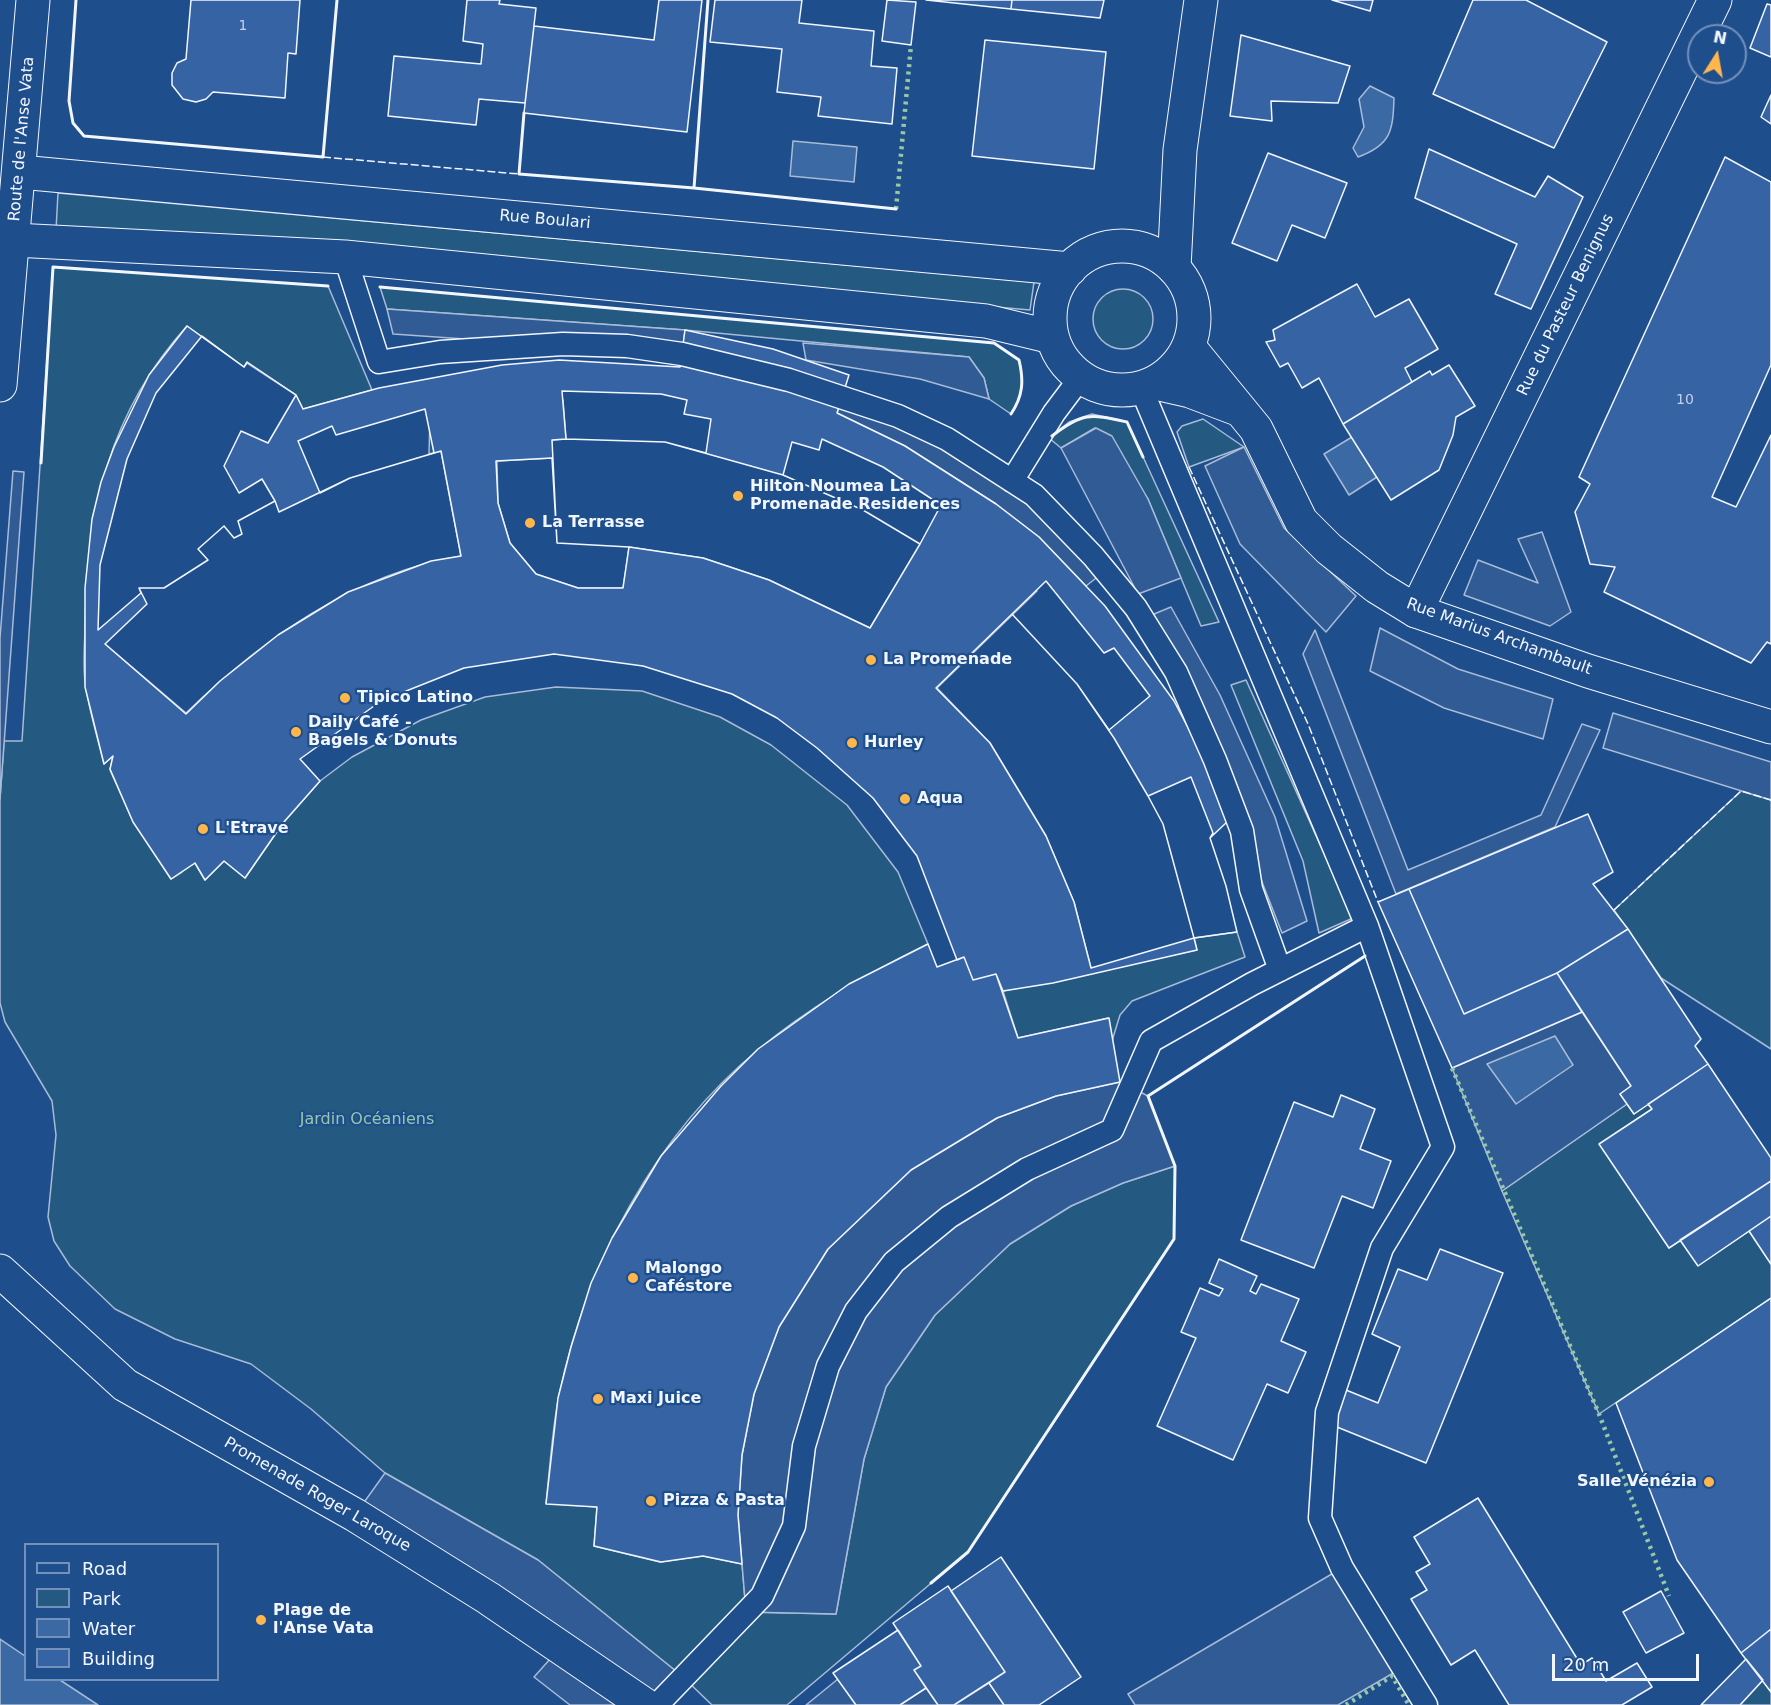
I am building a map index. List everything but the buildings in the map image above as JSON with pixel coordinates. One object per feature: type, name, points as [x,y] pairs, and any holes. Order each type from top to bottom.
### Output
[{"type":"street","name":"Route de l'Anse Vata","points":[[0,385],[33,0]]},
{"type":"street","points":[[1174,268],[1180,150],[1201,0]]},
{"type":"street","name":"Rue du Pasteur Benignus","points":[[1416,610],[1715,0]]},
{"type":"street","name":"Rue Boulari","points":[[20,172],[1070,268]]},
{"type":"street","points":[[14,240],[345,257],[986,321],[1052,337]]},
{"type":"street","points":[[1148,386],[1180,362],[1189,347],[1194,327],[1194,306],[1187,285],[1174,268],[1156,254],[1134,247],[1110,247],[1088,255],[1070,268],[1056,289],[1050,312],[1052,337],[1063,360],[1081,377],[1100,387],[1120,391],[1148,386],[1190,391],[1242,411]]},
{"type":"street","name":"Rue Marius Archambault","points":[[1189,347],[1256,429],[1301,521],[1329,549],[1377,587],[1416,610],[1588,671],[1771,727]]},
{"type":"street","name":"Promenade Roger Laroque","points":[[0,1271],[125,1385],[355,1515],[488,1598],[645,1705]]},
{"type":"lane","points":[[345,257],[380,362],[440,352],[563,344],[627,346],[682,354],[789,380],[898,416],[947,439],[1034,495],[1093,556],[1136,608],[1176,672],[1215,760],[1242,831],[1251,889],[1280,969]]},
{"type":"lane","points":[[1012,481],[1054,413],[1081,377]]},
{"type":"lane","points":[[1148,386],[1366,926],[1443,1147],[1382,1248],[1327,1412],[1320,1518],[1342,1568],[1426,1705]]},
{"type":"lane","points":[[657,1705],[762,1596],[795,1526],[804,1446],[828,1366],[856,1311],[894,1262],[949,1216],[1027,1169],[1112,1130],[1151,1041],[1280,969],[1366,926]]},
{"type":"green space","points":[[58,193],[1034,282],[1030,310],[500,263],[56,230]]},
{"type":"green space","name":"Jardin Océaniens","points":[[53,267],[328,286],[372,390],[303,409],[296,395],[247,363],[244,367],[187,326],[160,359],[138,393],[121,428],[98,503],[91,542],[87,583],[85,680],[104,764],[113,756],[110,770],[131,817],[171,879],[182,872],[166,850],[183,813],[143,737],[116,755],[102,691],[105,644],[186,713],[246,660],[312,613],[383,578],[421,565],[461,556],[441,451],[429,454],[430,416],[547,392],[550,402],[563,400],[566,439],[552,440],[552,458],[497,461],[498,503],[510,543],[536,574],[578,588],[623,588],[629,547],[703,558],[769,580],[870,628],[941,511],[1037,591],[937,688],[990,743],[1046,836],[1074,902],[1091,968],[1006,985],[1001,968],[981,971],[948,886],[922,832],[876,775],[805,715],[744,681],[675,655],[614,644],[545,638],[474,648],[367,691],[287,747],[245,784],[202,842],[195,832],[183,871],[195,863],[205,880],[224,861],[245,878],[283,823],[320,781],[352,757],[421,720],[485,697],[556,687],[642,691],[720,717],[771,745],[847,805],[898,872],[928,944],[840,991],[779,1033],[721,1083],[687,1121],[657,1162],[630,1205],[607,1250],[587,1297],[571,1346],[559,1395],[546,1503],[597,1507],[594,1546],[660,1562],[703,1556],[742,1564],[746,1612],[836,1614],[864,1459],[886,1387],[935,1315],[1010,1244],[1071,1206],[1123,1183],[1175,1166],[1174,1239],[968,1552],[787,1705],[712,1705],[682,1676],[538,1560],[385,1473],[311,1409],[251,1364],[175,1339],[115,1309],[70,1266],[54,1241],[48,1217],[56,1135],[52,1101],[5,1022],[0,1003],[0,799],[4,741],[22,741]]},
{"type":"green space","points":[[380,287],[994,343],[1019,360],[1022,375],[1021,388],[1018,401],[1011,414],[989,399],[984,378],[969,357],[685,330],[387,309]]},
{"type":"green space","points":[[1117,289],[1129,289],[1140,294],[1148,302],[1153,319],[1151,331],[1140,344],[1129,349],[1117,349],[1106,344],[1098,336],[1093,325],[1093,313],[1098,302],[1106,294]]},
{"type":"green space","points":[[1092,414],[1127,422],[1219,622],[1201,626],[1148,499],[1095,428],[1061,448],[1049,438],[1069,422]]},
{"type":"green space","points":[[1203,419],[1244,447],[1189,467],[1177,432],[1182,426]]},
{"type":"green space","points":[[1246,680],[1353,918],[1319,933],[1303,861],[1231,685]]},
{"type":"green space","points":[[1741,791],[1771,800],[1771,1049],[1661,978],[1614,910]]},
{"type":"green space","points":[[1237,932],[1245,957],[1132,1001],[1120,1015],[1112,1041],[1108,1018],[1018,1038],[1003,991],[1197,950],[1194,938]]},
{"type":"green space","points":[[1627,1104],[1634,1114],[1648,1104],[1652,1109],[1600,1144],[1669,1248],[1680,1240],[1698,1265],[1749,1231],[1771,1264],[1771,1298],[1599,1414],[1502,1191]]},
{"type":"green space","points":[[1763,1680],[1771,1692],[1771,1705],[1740,1705]]},
{"type":"shaded area","points":[[387,309],[685,330],[682,354],[393,334]]},
{"type":"shaded area","points":[[803,343],[969,357],[984,378],[989,399],[920,379],[806,360]]},
{"type":"shaded area","points":[[843,396],[990,467],[1105,571],[1086,586],[1039,537],[996,504],[905,446],[837,413]]},
{"type":"shaded area","points":[[1096,428],[1112,436],[1148,499],[1181,578],[1138,594],[1061,448]]},
{"type":"shaded area","points":[[1244,447],[1284,528],[1356,596],[1326,632],[1240,544],[1205,466]]},
{"type":"shaded area","points":[[13,471],[24,472],[0,799],[0,638]]},
{"type":"shaded area","points":[[1542,532],[1571,612],[1550,626],[1464,595],[1478,560],[1538,583],[1518,539]]},
{"type":"shaded area","points":[[1171,607],[1220,695],[1275,817],[1307,921],[1282,933],[1242,831],[1142,619]]},
{"type":"shaded area","points":[[1380,628],[1458,669],[1553,699],[1543,739],[1444,708],[1370,671]]},
{"type":"shaded area","points":[[1315,630],[1408,870],[1541,815],[1582,724],[1600,730],[1555,827],[1396,894],[1303,654]]},
{"type":"shaded area","points":[[1613,713],[1771,762],[1771,800],[1603,748]]},
{"type":"shaded area","points":[[1582,1012],[1631,1086],[1620,1094],[1627,1104],[1502,1191],[1452,1068]]},
{"type":"shaded area","points":[[1120,1082],[1148,1096],[1175,1166],[1123,1183],[1071,1206],[1010,1244],[935,1315],[886,1387],[864,1459],[836,1614],[746,1612],[738,1515],[742,1455],[754,1394],[779,1327],[828,1249],[911,1170],[997,1118],[1056,1096]]},
{"type":"shaded area","points":[[385,1473],[538,1560],[682,1676],[657,1705],[570,1705],[534,1677],[560,1648],[355,1515]]},
{"type":"shaded area","points":[[1342,1568],[1402,1668],[1338,1705],[1135,1705],[1128,1694]]},
{"type":"shaded area","points":[[838,1679],[856,1705],[806,1705]]},
{"type":"shaded area","points":[[989,1683],[1004,1705],[954,1705]]},
{"type":"shaded area","points":[[926,1688],[938,1705],[900,1705]]},
{"type":"water","points":[[1370,86],[1394,98],[1393,119],[1384,142],[1358,157],[1353,148],[1364,127],[1359,99]]},
{"type":"water","points":[[793,141],[857,147],[854,182],[790,176]]},
{"type":"water","points":[[1352,437],[1377,477],[1349,495],[1324,454]]},
{"type":"water","points":[[1555,1036],[1573,1065],[1516,1104],[1487,1064]]},
{"type":"water","points":[[0,1639],[24,1655],[24,1681],[62,1681],[98,1705],[0,1705]]},
{"type":"hedge","points":[[896,209],[911,45]]},
{"type":"hedge","points":[[1452,1068],[1599,1414],[1669,1596]]},
{"type":"hedge","points":[[1346,1705],[1392,1676],[1409,1705]]},
{"type":"fence","points":[[323,157],[519,174]]},
{"type":"fence","points":[[1189,467],[1308,724],[1378,902]]},
{"type":"fence","points":[[1614,910],[1741,791],[1771,800]]},
{"type":"wall","points":[[76,0],[69,101],[73,123],[84,136],[323,157],[337,0]]},
{"type":"wall","points":[[708,0],[694,188],[896,209]]},
{"type":"wall","points":[[524,113],[519,174],[694,188]]},
{"type":"wall","points":[[41,463],[53,267],[328,286]]},
{"type":"wall","points":[[380,287],[994,343],[1019,360],[1022,375],[1021,388],[1018,401],[1011,414]]},
{"type":"wall","points":[[1052,436],[1072,423],[1087,417],[1104,417],[1127,422],[1143,457]]},
{"type":"wall","points":[[931,1583],[968,1552],[1174,1239],[1175,1166],[1148,1096],[1365,956]]},
{"type":"place","name":"Hilton Noumea La Promenade Residences","points":[[738,496]]},
{"type":"place","name":"La Terrasse","points":[[530,523]]},
{"type":"place","name":"La Promenade","points":[[871,660]]},
{"type":"place","name":"Tipico Latino","points":[[345,698]]},
{"type":"place","name":"Daily Café - Bagels & Donuts","points":[[296,732]]},
{"type":"place","name":"Hurley","points":[[852,743]]},
{"type":"place","name":"Aqua","points":[[905,799]]},
{"type":"place","name":"L'Etrave","points":[[203,829]]},
{"type":"place","name":"Malongo Caféstore","points":[[633,1278]]},
{"type":"place","name":"Maxi Juice","points":[[598,1399]]},
{"type":"place","name":"Salle Vénézia","points":[[1709,1482]]},
{"type":"place","name":"Pizza & Pasta","points":[[651,1501]]},
{"type":"place","name":"Plage de l'Anse Vata","points":[[261,1620]]}]
